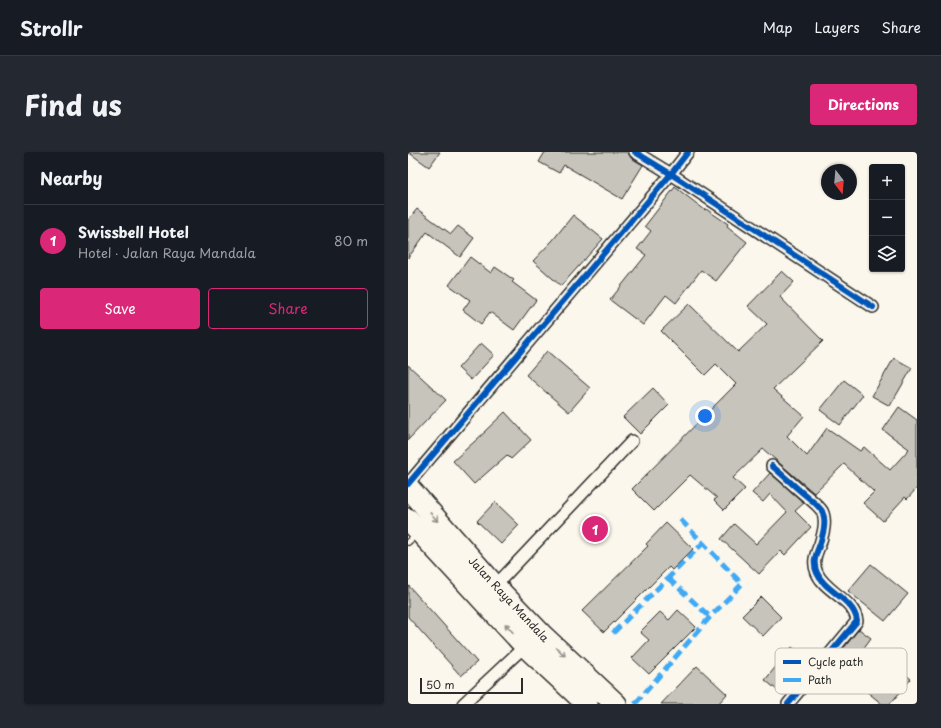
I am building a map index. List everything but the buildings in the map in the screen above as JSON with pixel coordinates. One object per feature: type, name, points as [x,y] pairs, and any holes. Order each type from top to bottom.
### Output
[{"type":"highway","name":"Jalan Raya Mandala","points":[[408,487],[495,586],[543,636],[616,704]]},
{"type":"highway","name":"Jalan Raya Mandala","points":[[412,531],[526,646],[587,704]]},
{"type":"street","points":[[635,152],[671,174],[873,307]]},
{"type":"street","points":[[408,484],[688,152]]},
{"type":"street","points":[[495,586],[632,441]]},
{"type":"street","points":[[772,466],[822,512],[824,534],[815,557],[814,566],[817,574],[824,582],[853,609],[857,621],[835,648]]},
{"type":"street","points":[[463,704],[526,646]]},
{"type":"street","points":[[788,704],[796,694]]},
{"type":"marked path","points":[[635,704],[710,617],[742,584],[678,517]]},
{"type":"marked path","points":[[613,633],[703,543]]},
{"type":"marked path","points":[[668,578],[710,617]]},
{"type":"cycle path","points":[[635,152],[671,174],[873,307]]},
{"type":"cycle path","points":[[408,484],[688,152]]},
{"type":"cycle path","points":[[772,466],[814,502],[822,511],[824,528],[815,558],[817,573],[821,580],[851,607],[855,613],[857,621],[835,648]]},
{"type":"cycle path","points":[[788,704],[796,694]]},
{"type":"place","name":"Swissbell Hotel","points":[[595,529]]}]
